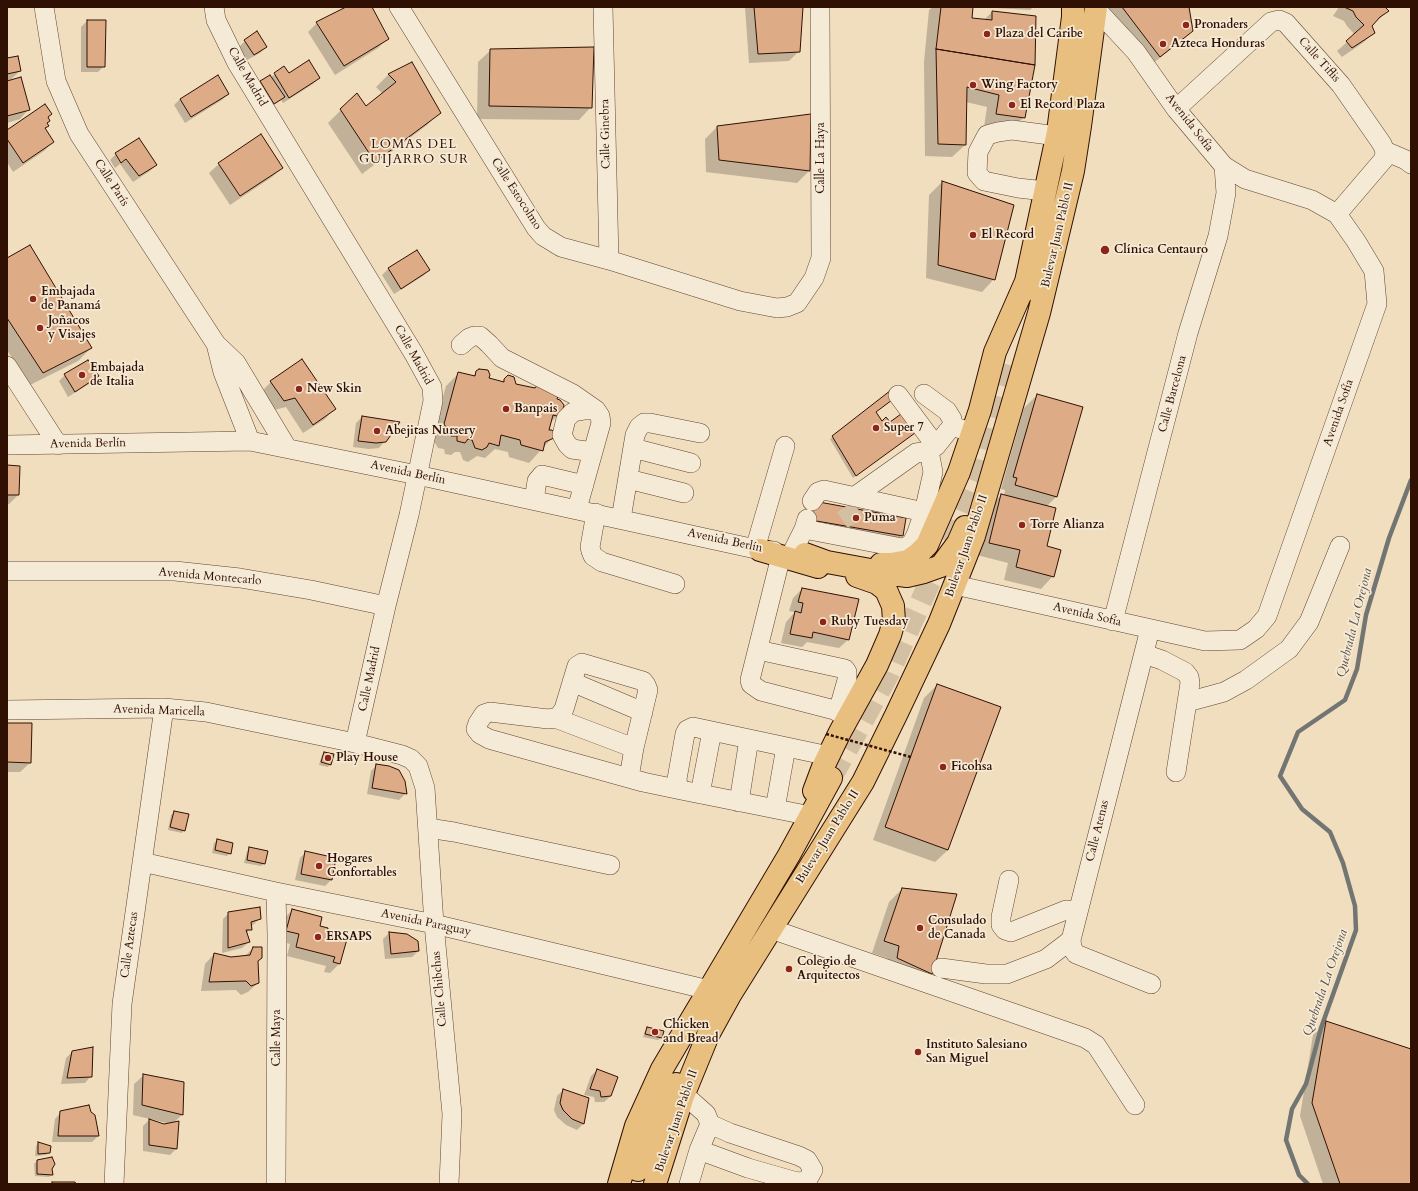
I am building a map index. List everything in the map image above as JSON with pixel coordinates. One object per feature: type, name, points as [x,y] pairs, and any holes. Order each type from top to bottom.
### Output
[{"type":"main road","name":"Bulevar Juan Pablo II","points":[[1006,357],[1028,277],[1083,9]]},
{"type":"main road","name":"Bulevar Juan Pablo II","points":[[649,1137],[678,1079],[708,1035],[730,995],[863,782],[939,624],[974,536],[1039,313],[1073,171],[1079,133],[1083,9]]},
{"type":"main road","points":[[758,549],[793,554],[827,562],[907,576],[941,566],[958,543],[971,514],[1032,308],[1063,213]]},
{"type":"main road","points":[[793,554],[878,553],[891,564],[908,561],[927,545],[959,472],[973,433],[995,352],[1028,277]]},
{"type":"main road","points":[[793,554],[815,567],[860,577],[877,583],[886,590],[893,606],[894,621],[890,635],[877,665],[844,713],[829,756],[809,802],[804,822]]},
{"type":"main road","name":"Bulevar Juan Pablo II","points":[[619,1184],[636,1126],[662,1069],[709,990],[804,822],[831,778]]},
{"type":"main road","name":"Bulevar Juan Pablo II","points":[[633,1184],[649,1137],[667,1074],[684,1032]]},
{"type":"main road","name":"Bulevar Juan Pablo II","points":[[655,1184],[683,1096],[708,1035]]},
{"type":"street","name":"Calle París","points":[[44,7],[56,81],[79,134],[216,344],[236,363],[287,448]]},
{"type":"street","name":"Calle Madrid","points":[[214,7],[216,20],[237,63],[414,354],[432,387],[433,401],[409,515],[386,606],[356,743]]},
{"type":"street","name":"Calle Estocolmo","points":[[399,7],[536,228],[543,236],[561,247],[609,260],[740,301],[777,308],[787,307],[797,303]]},
{"type":"street","name":"Calle Ginebra","points":[[604,7],[609,260]]},
{"type":"street","name":"Calle La Haya","points":[[797,303],[814,278],[821,258],[820,7]]},
{"type":"street","name":"Avenida Sofía","points":[[954,585],[1205,641],[1240,640],[1256,629],[1267,616],[1377,304],[1374,271],[1356,241],[1337,214],[1312,200],[1245,179],[1224,166],[1176,109],[1136,52],[1083,9]]},
{"type":"street","name":"Calle Tiflis","points":[[1176,109],[1271,22],[1279,20],[1286,23],[1341,85],[1382,144],[1385,151]]},
{"type":"street","points":[[1045,191],[1018,188],[984,181],[977,173],[978,152],[987,135],[998,132],[1012,130],[1057,136]]},
{"type":"street","points":[[1337,214],[1384,159],[1385,151],[1406,160],[1411,164]]},
{"type":"street","name":"Calle Barcelona","points":[[1113,621],[1188,333],[1218,236],[1226,193],[1224,166]]},
{"type":"street","points":[[460,345],[474,336],[480,336],[502,358],[573,394],[596,410],[600,416],[601,423],[594,452],[576,509]]},
{"type":"street","name":"Calle París","points":[[216,344],[223,372],[250,441]]},
{"type":"street","points":[[7,366],[58,445]]},
{"type":"street","points":[[846,500],[916,454],[933,448],[952,426],[952,419],[946,411],[924,394]]},
{"type":"street","points":[[758,650],[844,669],[847,672],[844,713],[761,691],[755,688],[751,684],[750,680],[758,650],[805,524],[878,553],[902,548],[911,544],[916,535],[924,512],[933,472],[933,448],[898,395]]},
{"type":"street","points":[[594,452],[572,449],[562,435],[566,419],[573,412],[596,410]]},
{"type":"street","points":[[621,519],[633,448],[639,427],[644,423],[650,423],[700,433]]},
{"type":"street","points":[[952,426],[973,433]]},
{"type":"street","name":"Avenida Berlín","points":[[7,445],[250,441],[596,513],[758,549]]},
{"type":"street","points":[[758,549],[784,446]]},
{"type":"street","points":[[633,448],[691,463]]},
{"type":"street","points":[[534,500],[537,481],[542,475],[584,485]]},
{"type":"street","points":[[628,479],[684,493]]},
{"type":"street","points":[[812,501],[818,492],[824,490],[846,500],[924,512]]},
{"type":"street","points":[[596,513],[590,547],[590,551],[593,556],[602,562],[674,584]]},
{"type":"street","points":[[859,528],[878,553]]},
{"type":"street","points":[[1187,702],[1224,692],[1246,680],[1289,649],[1309,622],[1340,546]]},
{"type":"street","name":"Avenida Montecarlo","points":[[7,572],[175,571],[240,578],[311,590],[386,606]]},
{"type":"street","name":"Calle Atenas","points":[[1071,940],[1150,629]]},
{"type":"street","points":[[1144,654],[1162,660],[1185,672],[1189,677],[1190,683],[1176,772]]},
{"type":"street","points":[[629,778],[634,748],[648,690],[642,681],[582,663],[578,666],[564,709],[560,716],[548,719],[490,712],[484,714],[478,723],[476,729],[480,734],[489,739],[643,782],[775,808],[804,822]]},
{"type":"street","points":[[572,682],[643,712]]},
{"type":"street","name":"Avenida Maricella","points":[[7,710],[164,708],[206,712],[356,743]]},
{"type":"street","name":"Calle Aztecas","points":[[114,1184],[122,1004],[164,708]]},
{"type":"street","points":[[555,718],[634,748]]},
{"type":"street","points":[[681,790],[678,786],[677,779],[685,734],[688,730],[693,728],[829,756]]},
{"type":"street","points":[[700,794],[712,731]]},
{"type":"street","points":[[739,802],[749,739]]},
{"type":"street","name":"Calle Chibchas","points":[[356,743],[402,755],[411,759],[418,766],[425,788],[434,924],[452,1114],[449,1184]]},
{"type":"street","points":[[775,808],[786,747]]},
{"type":"street","points":[[428,828],[454,832],[610,865]]},
{"type":"street","name":"Avenida Paraguay","points":[[142,862],[276,892],[434,924],[709,990]]},
{"type":"street","points":[[1009,880],[1001,917],[1001,925],[1005,930],[1011,932],[1066,910],[1078,911]]},
{"type":"street","name":"Calle Maya","points":[[276,892],[276,1184]]},
{"type":"street","points":[[771,929],[1085,1038],[1096,1045],[1135,1104]]},
{"type":"street","points":[[941,968],[986,974],[1007,974],[1046,959],[1071,940]]},
{"type":"street","points":[[1071,940],[1072,948],[1076,954],[1151,984]]},
{"type":"street","points":[[683,1096],[688,1098],[706,1114],[710,1124],[730,1133],[799,1156],[807,1160],[812,1170],[806,1180],[797,1182],[748,1168],[699,1150]]},
{"type":"street","points":[[689,1184],[699,1150],[710,1124]]},
{"type":"path","points":[[826,734],[910,757]]},
{"type":"building","points":[[346,7],[372,7],[389,39],[344,66],[316,22]]},
{"type":"building","points":[[754,7],[803,7],[800,52],[758,54]]},
{"type":"building","name":"Plaza del Caribe","points":[[941,7],[973,7],[972,18],[992,20],[992,11],[1036,16],[1035,65],[936,49]]},
{"type":"building","name":"Azteca Honduras","points":[[1122,7],[1189,7],[1193,31],[1160,57]]},
{"type":"building","points":[[1344,7],[1385,7],[1389,11],[1380,17],[1372,26],[1375,33],[1352,48],[1346,41],[1364,25],[1356,17],[1353,11]]},
{"type":"building","points":[[87,20],[106,20],[105,67],[87,67]]},
{"type":"building","points":[[257,31],[267,47],[254,55],[244,40]]},
{"type":"building","points":[[594,47],[592,108],[489,106],[490,49]]},
{"type":"building","name":"El Record Plaza","points":[[936,49],[1035,65],[1025,118],[996,114],[999,95],[967,87],[966,145],[938,144]]},
{"type":"building","points":[[18,56],[21,71],[7,74],[7,58]]},
{"type":"building","points":[[309,60],[320,78],[289,98],[274,73],[284,66],[289,73]]},
{"type":"building","points":[[412,62],[441,113],[375,162],[340,109],[357,93],[366,106],[396,82],[388,74]]},
{"type":"building","points":[[218,75],[229,94],[191,117],[180,99]]},
{"type":"building","points":[[270,75],[285,97],[274,104],[260,81]]},
{"type":"building","points":[[21,77],[30,110],[7,116],[7,81]]},
{"type":"building","points":[[45,104],[52,114],[48,117],[50,121],[47,123],[49,126],[45,128],[54,142],[23,163],[7,139],[7,130]]},
{"type":"building","points":[[811,114],[810,171],[719,160],[717,126]]},
{"type":"building","points":[[261,134],[283,168],[240,196],[218,163]]},
{"type":"building","points":[[139,138],[157,165],[139,176],[126,159],[121,163],[115,153]]},
{"type":"building","name":"El Record","points":[[942,181],[1014,205],[995,280],[938,265]]},
{"type":"building","points":[[30,245],[92,348],[43,373],[7,318],[7,258]]},
{"type":"building","points":[[417,250],[430,270],[401,289],[388,268]]},
{"type":"building","name":"New Skin","points":[[302,359],[336,409],[313,425],[295,398],[284,401],[270,381]]},
{"type":"building","name":"Embajada de Italia","points":[[88,360],[99,376],[75,392],[64,374]]},
{"type":"building","name":"Banpais","points":[[479,369],[488,370],[490,375],[489,378],[504,382],[504,379],[508,375],[514,377],[516,384],[535,388],[539,383],[559,393],[557,399],[564,405],[562,413],[557,416],[553,415],[549,430],[552,430],[555,433],[554,438],[545,442],[543,451],[521,445],[520,440],[501,435],[499,446],[489,443],[487,447],[482,450],[475,448],[472,440],[468,439],[465,443],[457,441],[457,436],[451,436],[444,424],[458,372],[475,376],[476,371]]},
{"type":"building","name":"Super 7","points":[[895,387],[900,394],[876,412],[882,421],[886,417],[890,422],[901,414],[915,433],[856,476],[832,436]]},
{"type":"building","points":[[1037,394],[1083,407],[1057,497],[1015,485],[1017,478],[1013,477]]},
{"type":"building","name":"Abejitas Nursery","points":[[362,416],[400,422],[386,442],[376,443],[358,441]]},
{"type":"building","points":[[7,465],[20,466],[19,495],[7,495]]},
{"type":"building","name":"Torre Alianza","points":[[1001,494],[1056,508],[1047,546],[1061,550],[1054,577],[1016,567],[1020,550],[989,543]]},
{"type":"building","name":"Puma","points":[[808,500],[906,518],[903,536],[805,519]]},
{"type":"building","name":"Ruby Tuesday","points":[[802,588],[859,599],[849,640],[813,632],[812,638],[790,634],[795,611],[801,613],[803,603],[798,602]]},
{"type":"building","name":"Ficohsa","points":[[937,684],[1001,707],[948,850],[885,827]]},
{"type":"building","points":[[7,723],[32,723],[31,763],[7,762]]},
{"type":"building","name":"Play House","points":[[324,752],[334,754],[331,765],[321,762]]},
{"type":"building","points":[[376,764],[389,766],[399,770],[405,781],[407,794],[372,788]]},
{"type":"building","points":[[174,811],[189,814],[185,831],[170,827]]},
{"type":"building","points":[[217,839],[233,843],[231,854],[215,850]]},
{"type":"building","points":[[249,847],[268,851],[265,864],[247,860]]},
{"type":"building","name":"Hogares Confortables","points":[[305,851],[336,858],[332,880],[301,874]]},
{"type":"building","points":[[902,888],[957,894],[932,974],[897,958],[899,946],[884,941]]},
{"type":"building","points":[[260,907],[261,919],[251,922],[252,930],[246,930],[250,942],[228,948],[228,912]]},
{"type":"building","name":"ERSAPS","points":[[292,909],[322,917],[320,926],[328,928],[327,934],[347,939],[340,964],[333,962],[335,957],[296,947],[299,934],[286,931]]},
{"type":"building","points":[[389,932],[407,934],[418,941],[419,951],[391,954]]},
{"type":"building","points":[[253,947],[262,947],[262,958],[258,961],[259,983],[251,986],[246,981],[209,982],[214,953],[231,957],[250,955]]},
{"type":"building","points":[[1326,1021],[1411,1049],[1411,1184],[1340,1184],[1312,1103]]},
{"type":"building","name":"Chicken and Bread","points":[[647,1027],[664,1031],[662,1038],[645,1034]]},
{"type":"building","points":[[93,1047],[92,1077],[67,1078],[72,1051]]},
{"type":"building","points":[[597,1069],[618,1077],[611,1096],[601,1097],[600,1091],[590,1089]]},
{"type":"building","points":[[143,1074],[184,1082],[183,1115],[142,1105]]},
{"type":"building","points":[[563,1089],[589,1098],[584,1124],[572,1119],[563,1110],[560,1103]]},
{"type":"building","points":[[89,1105],[91,1112],[95,1115],[99,1136],[58,1136],[60,1111]]},
{"type":"building","points":[[149,1119],[164,1124],[179,1121],[177,1149],[149,1145]]},
{"type":"building","points":[[38,1142],[51,1146],[50,1153],[38,1154]]},
{"type":"building","points":[[52,1157],[55,1164],[52,1169],[53,1175],[37,1174],[37,1160]]},
{"type":"building","points":[[52,1182],[75,1182],[76,1184],[52,1184]]},
{"type":"waterway","name":"Quebrada La Orejona","points":[[1308,1184],[1299,1175],[1286,1140],[1292,1109],[1306,1084],[1321,1028],[1356,930],[1355,906],[1343,863],[1330,832],[1302,809],[1280,776],[1298,732],[1345,700],[1357,669],[1366,615],[1389,538],[1411,480]]},
{"type":"tunnel","points":[[831,778],[889,673],[975,477],[1006,357]]},
{"type":"tunnel","points":[[845,507],[859,528]]},
{"type":"place","name":"Pronaders","points":[[1186,25]]},
{"type":"place","name":"Plaza del Caribe","points":[[987,34]]},
{"type":"place","name":"Azteca Honduras","points":[[1163,44]]},
{"type":"place","name":"Wing Factory","points":[[973,85]]},
{"type":"place","name":"El Record Plaza","points":[[1012,105]]},
{"type":"place","name":"El Record","points":[[973,235]]},
{"type":"place","name":"Clínica Centauro","points":[[1105,250]]},
{"type":"place","name":"Embajada de Panamá","points":[[33,299]]},
{"type":"place","name":"Joñacos y Visajes","points":[[40,328]]},
{"type":"place","name":"Embajada de Italia","points":[[82,375]]},
{"type":"place","name":"New Skin","points":[[299,389]]},
{"type":"place","name":"Banpais","points":[[506,409]]},
{"type":"place","name":"Super 7","points":[[876,428]]},
{"type":"place","name":"Abejitas Nursery","points":[[377,431]]},
{"type":"place","name":"Puma","points":[[856,518]]},
{"type":"place","name":"Torre Alianza","points":[[1022,525]]},
{"type":"place","name":"Ruby Tuesday","points":[[823,622]]},
{"type":"place","name":"Play House","points":[[328,758]]},
{"type":"place","name":"Ficohsa","points":[[943,767]]},
{"type":"place","name":"Hogares Confortables","points":[[319,866]]},
{"type":"place","name":"Consulado de Canada","points":[[920,928]]},
{"type":"place","name":"ERSAPS","points":[[318,937]]},
{"type":"place","name":"Colegio de Arquitectos","points":[[789,969]]},
{"type":"place","name":"Chicken and Bread","points":[[655,1032]]},
{"type":"place","name":"Instituto Salesiano San Miguel","points":[[918,1052]]},
{"type":"district","name":"LOMAS DEL GUIJARRO SUR","points":[[414,152]]}]
